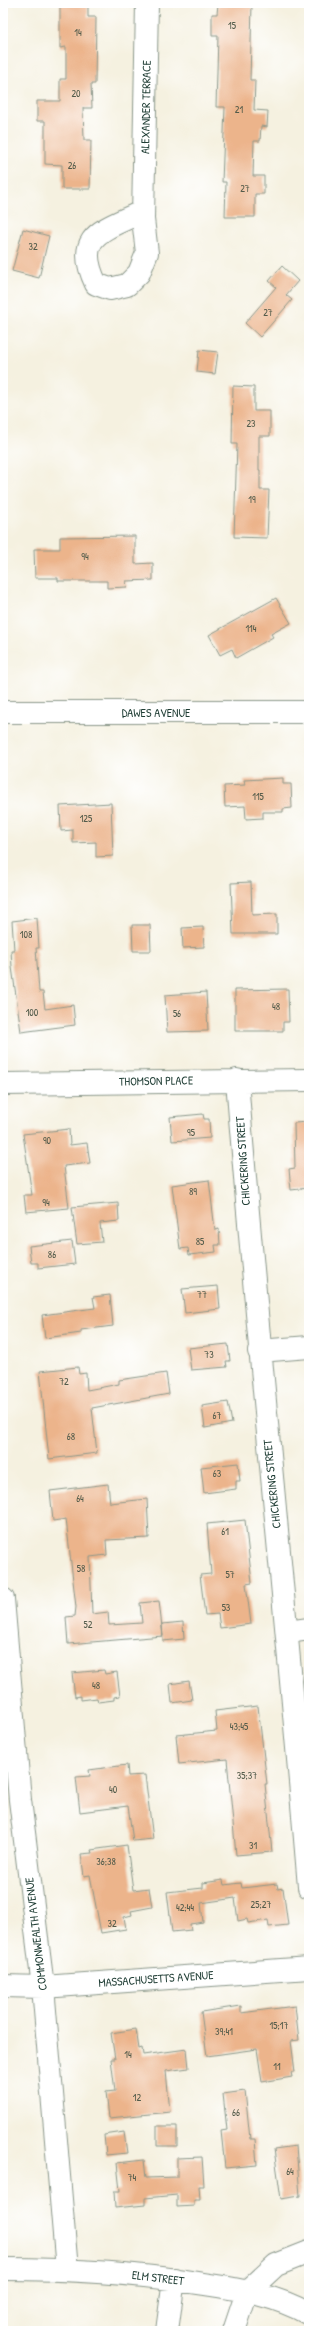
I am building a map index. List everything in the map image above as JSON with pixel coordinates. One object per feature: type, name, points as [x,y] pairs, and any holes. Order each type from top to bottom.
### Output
[{"type":"street","name":"ALEXANDER TERRACE","points":[[143,210],[147,3]]},
{"type":"street","name":"DAWES AVENUE","points":[[3,712],[309,712]]},
{"type":"street","name":"CHICKERING STREET","points":[[237,1080],[259,1352],[288,1632],[309,1887]]},
{"type":"street","name":"THOMSON PLACE","points":[[3,1084],[309,1080]]},
{"type":"street","points":[[259,1352],[309,1347]]},
{"type":"street","name":"COMMONWEALTH AVENUE","points":[[3,1599],[20,1800],[43,1987],[67,2270]]},
{"type":"street","points":[[288,1632],[309,1629]]},
{"type":"street","name":"MASSACHUSETTS AVENUE","points":[[3,1986],[43,1987],[309,1968]]},
{"type":"street","points":[[234,2331],[247,2292],[276,2264],[309,2252]]},
{"type":"street","name":"ELM STREET","points":[[3,2269],[67,2270],[174,2279],[247,2292],[286,2304],[309,2314]]},
{"type":"street","points":[[167,2331],[174,2279]]},
{"type":"building","points":[[60,3],[88,3],[88,17],[96,17],[95,84],[91,84],[92,108],[83,108],[84,140],[91,140],[90,189],[62,189],[62,165],[45,164],[45,121],[37,121],[37,101],[60,101],[60,79],[66,79],[66,47],[60,48]]},
{"type":"building","points":[[218,4],[252,4],[250,80],[255,80],[254,110],[268,111],[267,127],[261,126],[260,141],[254,141],[253,176],[264,176],[264,194],[255,194],[255,217],[225,217],[226,182],[222,182],[225,107],[216,107],[218,36],[212,36],[212,14],[217,14]]},
{"type":"building","points":[[23,229],[49,236],[39,278],[12,271]]},
{"type":"building","points":[[282,266],[298,281],[286,295],[292,300],[260,337],[245,323],[276,287],[269,281]]},
{"type":"building","points":[[199,350],[218,352],[215,374],[197,372]]},
{"type":"building","points":[[233,386],[254,387],[254,411],[270,411],[270,436],[259,436],[260,490],[269,490],[267,538],[234,537],[237,444],[232,444]]},
{"type":"building","points":[[135,536],[135,564],[153,563],[153,580],[126,581],[127,587],[107,588],[107,581],[58,581],[58,578],[35,578],[34,549],[60,549],[60,537]]},
{"type":"building","points":[[276,598],[291,623],[271,634],[273,637],[236,658],[232,649],[220,655],[209,635]]},
{"type":"building","points":[[283,778],[283,784],[291,784],[292,808],[283,809],[283,812],[263,812],[263,818],[246,819],[245,806],[225,807],[224,786],[245,785],[244,780]]},
{"type":"building","points":[[111,803],[113,856],[96,857],[96,842],[73,843],[73,830],[61,831],[60,806]]},
{"type":"building","points":[[251,882],[252,915],[277,914],[277,934],[233,934],[231,883]]},
{"type":"building","points":[[37,918],[39,948],[36,948],[39,992],[43,992],[45,1009],[73,1005],[75,1025],[21,1032],[12,967],[11,950],[14,950],[12,921]]},
{"type":"building","points":[[132,925],[150,925],[151,951],[133,951]]},
{"type":"building","points":[[203,927],[204,947],[183,948],[182,928]]},
{"type":"building","points":[[288,989],[289,1022],[283,1022],[283,1031],[235,1031],[235,990]]},
{"type":"building","points":[[206,992],[208,1031],[167,1032],[165,995]]},
{"type":"building","points":[[203,1114],[204,1119],[209,1119],[210,1138],[172,1141],[170,1117]]},
{"type":"building","points":[[309,1122],[309,1188],[291,1190],[289,1169],[295,1168],[294,1123]]},
{"type":"building","points":[[69,1129],[70,1145],[87,1143],[90,1163],[64,1166],[69,1208],[26,1212],[24,1195],[32,1195],[23,1134]]},
{"type":"building","points":[[209,1180],[215,1230],[219,1229],[220,1245],[215,1245],[216,1252],[189,1255],[188,1248],[180,1249],[172,1185]]},
{"type":"building","points":[[118,1203],[119,1221],[100,1223],[102,1242],[77,1244],[72,1207]]},
{"type":"building","points":[[72,1241],[75,1264],[38,1268],[38,1263],[31,1263],[29,1246]]},
{"type":"building","points":[[218,1286],[220,1309],[185,1313],[182,1289]]},
{"type":"building","points":[[110,1295],[113,1326],[81,1330],[81,1333],[45,1338],[42,1315],[95,1308],[93,1297]]},
{"type":"building","points":[[228,1344],[230,1361],[226,1361],[227,1367],[191,1370],[188,1348]]},
{"type":"building","points":[[78,1367],[79,1374],[86,1373],[87,1390],[119,1384],[119,1380],[166,1373],[169,1394],[92,1408],[97,1453],[49,1459],[40,1371]]},
{"type":"building","points":[[228,1402],[232,1423],[205,1428],[202,1406]]},
{"type":"building","points":[[238,1463],[240,1481],[236,1481],[236,1489],[204,1493],[201,1467]]},
{"type":"building","points":[[108,1484],[110,1503],[147,1499],[149,1538],[106,1540],[107,1555],[90,1557],[92,1614],[108,1612],[109,1625],[142,1623],[140,1603],[159,1601],[163,1636],[68,1644],[66,1617],[75,1616],[76,1607],[66,1519],[53,1521],[50,1491]]},
{"type":"building","points":[[245,1520],[252,1583],[246,1584],[251,1624],[220,1628],[218,1614],[205,1615],[200,1575],[211,1574],[207,1524]]},
{"type":"building","points":[[183,1622],[184,1639],[163,1641],[162,1624]]},
{"type":"building","points":[[104,1670],[105,1674],[117,1672],[120,1696],[114,1697],[114,1700],[98,1702],[97,1698],[81,1700],[81,1696],[75,1697],[72,1673]]},
{"type":"building","points":[[189,1681],[192,1700],[172,1703],[170,1684]]},
{"type":"building","points":[[258,1706],[267,1784],[265,1784],[272,1852],[236,1855],[227,1759],[179,1764],[176,1735],[217,1731],[215,1711]]},
{"type":"building","points":[[127,1765],[128,1776],[145,1775],[153,1839],[133,1841],[128,1806],[80,1812],[76,1777],[90,1776],[89,1770]]},
{"type":"building","points":[[127,1845],[133,1890],[149,1888],[152,1907],[131,1911],[132,1915],[124,1917],[126,1929],[101,1933],[90,1875],[84,1876],[81,1854],[92,1853],[91,1850]]},
{"type":"building","points":[[223,1880],[224,1885],[241,1883],[242,1888],[277,1884],[278,1889],[283,1888],[288,1925],[269,1927],[268,1920],[248,1923],[247,1919],[238,1921],[235,1898],[201,1903],[203,1922],[190,1924],[191,1930],[172,1932],[167,1892],[203,1888],[203,1883]]},
{"type":"building","points":[[241,2006],[241,2013],[295,2006],[299,2040],[291,2041],[295,2072],[291,2072],[292,2077],[262,2082],[257,2049],[207,2056],[201,2012]]},
{"type":"building","points":[[136,2029],[139,2049],[142,2048],[143,2055],[187,2049],[189,2068],[166,2071],[170,2112],[109,2118],[106,2092],[115,2091],[111,2059],[115,2059],[111,2033]]},
{"type":"building","points":[[245,2091],[250,2139],[255,2139],[257,2165],[225,2168],[221,2131],[227,2130],[223,2094]]},
{"type":"building","points":[[157,2126],[177,2126],[177,2146],[157,2146]]},
{"type":"building","points":[[124,2132],[127,2153],[106,2155],[104,2135]]},
{"type":"building","points":[[296,2146],[300,2196],[281,2199],[274,2149]]},
{"type":"building","points":[[202,2157],[204,2186],[199,2186],[200,2200],[194,2200],[194,2206],[177,2207],[177,2195],[145,2198],[145,2205],[115,2208],[114,2191],[120,2191],[117,2163],[144,2160],[146,2178],[177,2177],[177,2158]]}]
